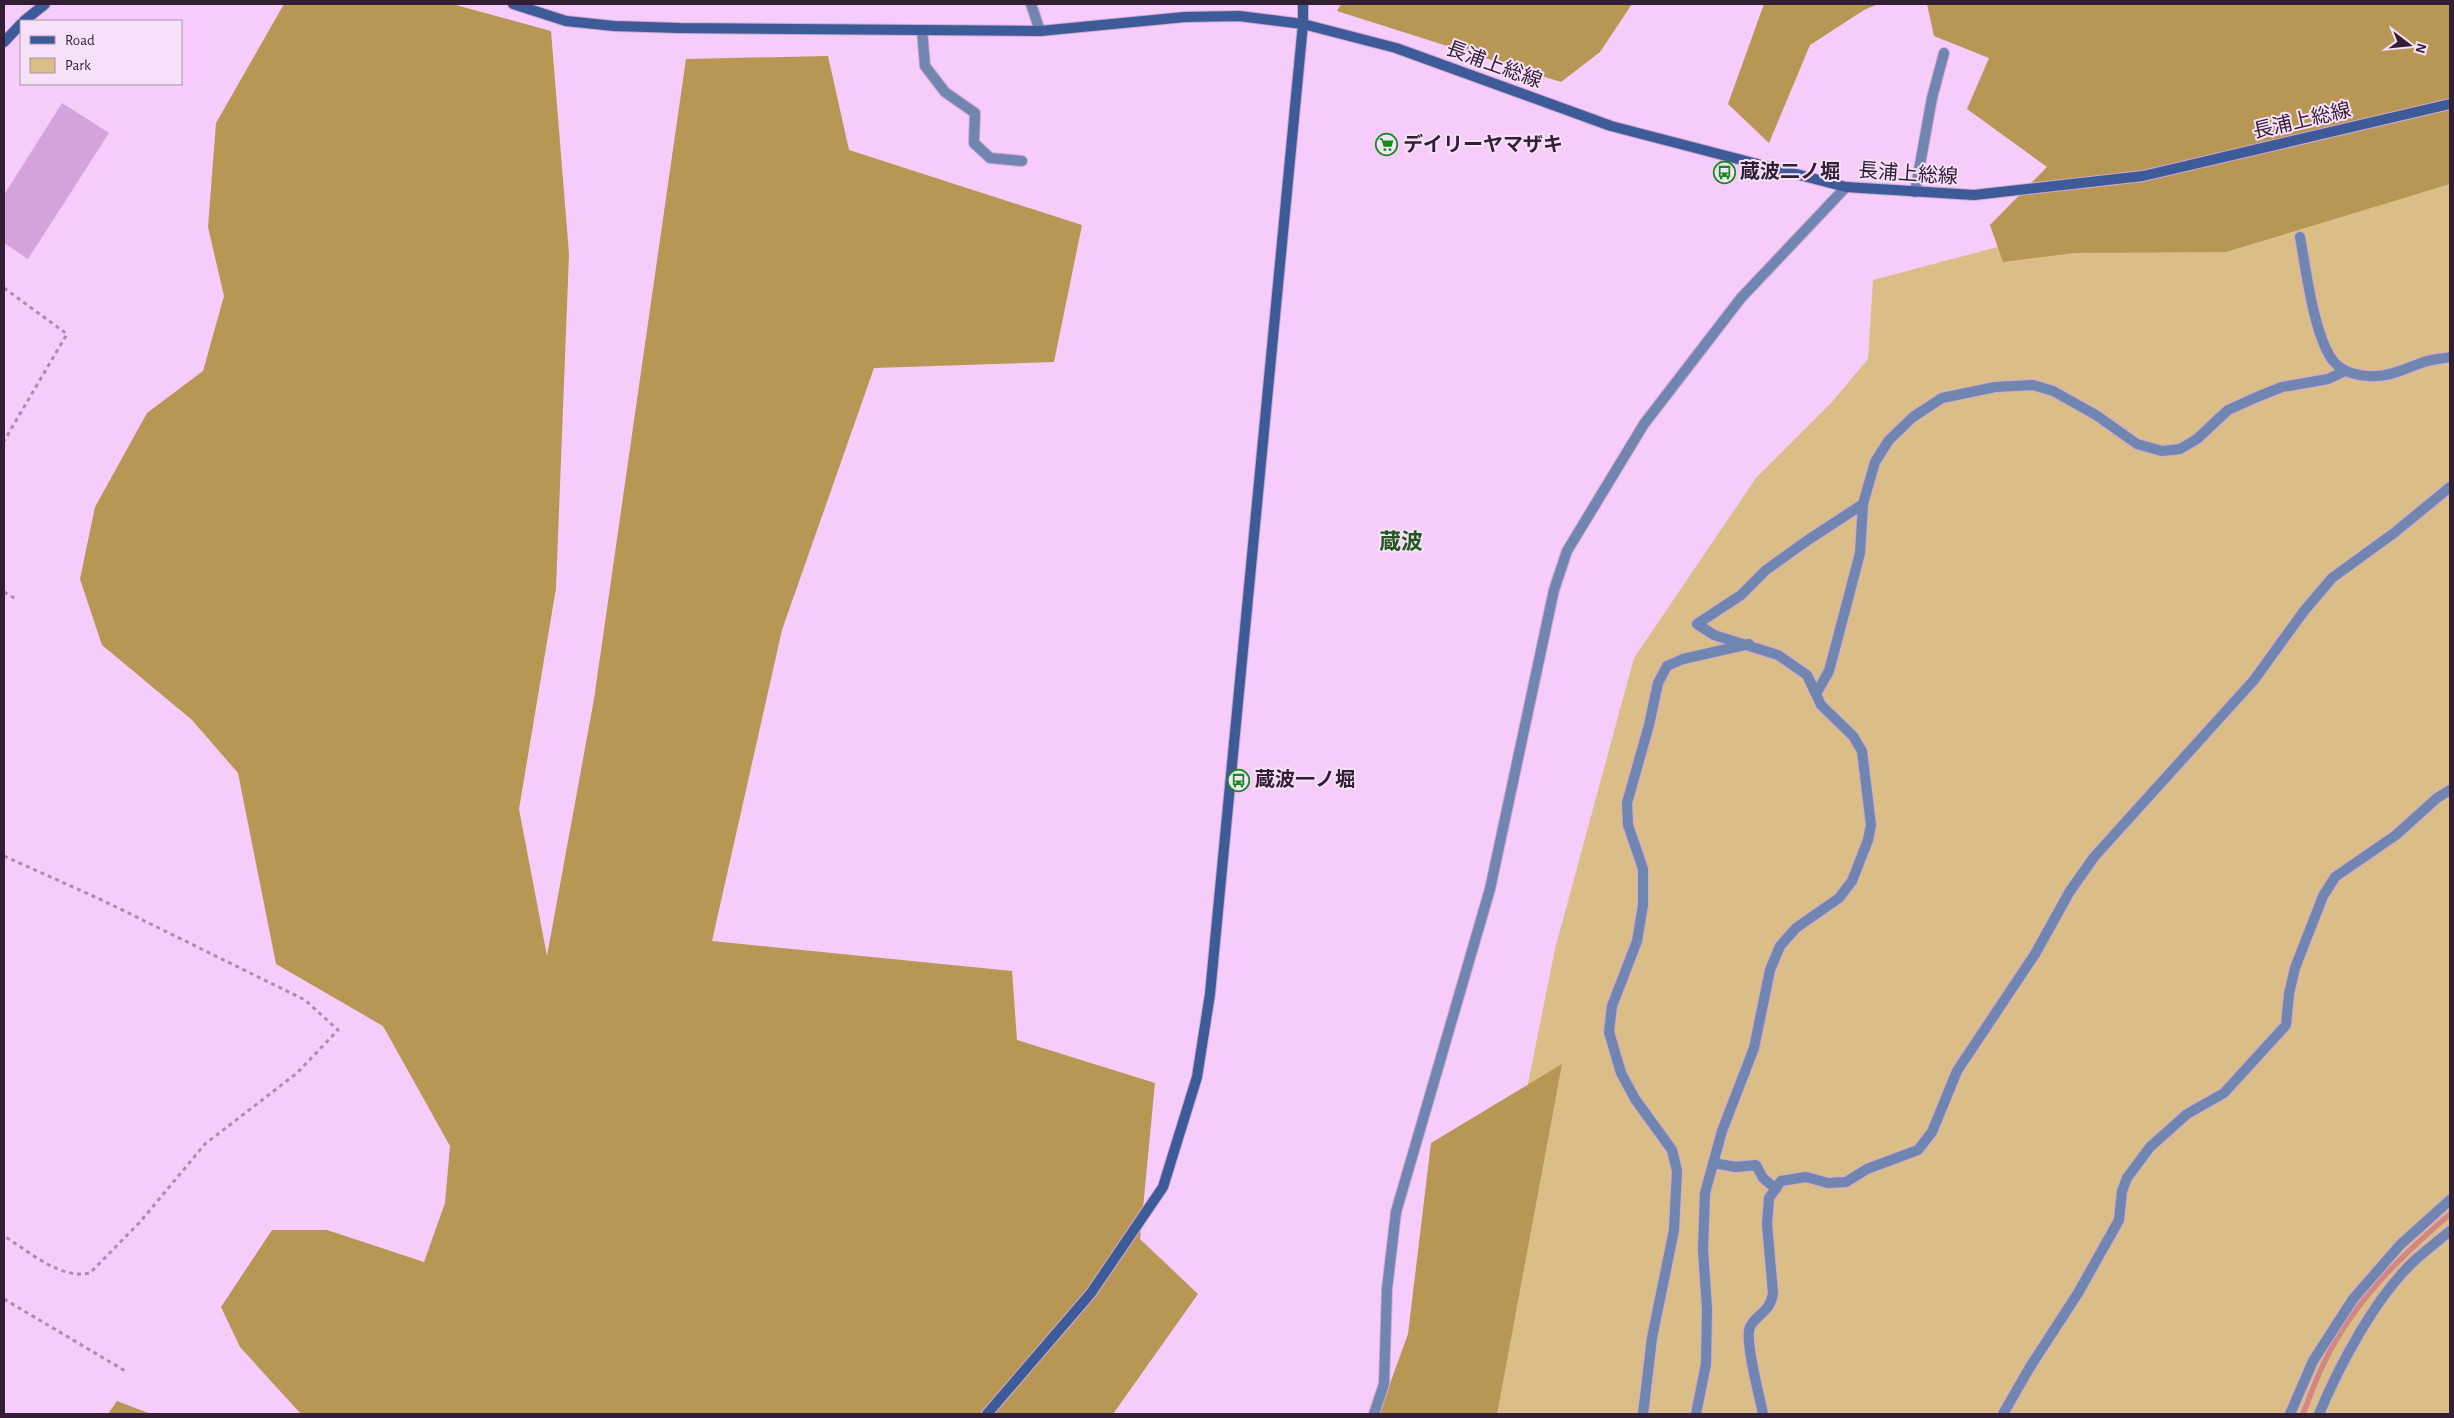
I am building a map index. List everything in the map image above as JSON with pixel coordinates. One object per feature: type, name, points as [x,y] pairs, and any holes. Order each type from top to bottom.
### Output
[{"type":"main road","points":[[25,20],[44,4]]},
{"type":"main road","name":"長浦上総線","points":[[513,4],[566,21],[614,26],[1040,31],[1185,17],[1239,16],[1303,24],[1396,48],[1611,126],[1846,187],[1915,192],[1974,195],[2143,176],[2450,104]]},
{"type":"main road","points":[[987,1414],[1091,1293],[1163,1187],[1197,1077],[1210,994],[1303,24],[1303,4]]},
{"type":"main road","points":[[4,42],[20,25]]},
{"type":"street","points":[[1031,4],[1040,31]]},
{"type":"street","points":[[922,30],[925,66],[945,92],[974,113],[974,143],[990,158],[1022,161]]},
{"type":"street","points":[[1915,192],[1932,98],[1944,53]]},
{"type":"street","points":[[1374,1414],[1384,1384],[1387,1290],[1396,1212],[1490,889],[1554,590],[1567,551],[1644,424],[1741,298],[1846,187]]},
{"type":"street","points":[[2300,237],[2315,317],[2334,362],[2345,371],[2356,375],[2377,376],[2426,361],[2450,357]]},
{"type":"street","points":[[1816,694],[1829,671],[1860,553],[1863,504],[1875,462],[1889,440],[1913,417],[1942,398],[1995,387],[2033,385],[2052,391],[2096,415],[2137,444],[2162,451],[2180,449],[2197,439],[2228,410],[2257,397],[2282,387],[2328,379],[2345,371]]},
{"type":"street","points":[[1763,1414],[1747,1339],[1750,1326],[1772,1304],[1773,1293],[1767,1224],[1769,1198],[1781,1182],[1806,1177],[1828,1183],[1846,1182],[1867,1169],[1918,1150],[1932,1132],[1957,1071],[2035,954],[2070,892],[2094,856],[2254,680],[2304,610],[2332,578],[2394,533],[2450,487]]},
{"type":"street","points":[[1696,1414],[1706,1364],[1707,1310],[1703,1250],[1705,1193],[1722,1131],[1754,1048],[1770,970],[1780,946],[1796,928],[1843,893],[1852,881],[1868,840],[1871,825],[1862,751],[1852,736],[1821,705],[1807,675],[1778,655],[1749,644],[1714,635],[1698,624],[1741,595],[1766,570],[1863,504]]},
{"type":"street","points":[[1643,1414],[1652,1338],[1674,1230],[1677,1171],[1672,1150],[1634,1099],[1621,1073],[1609,1032],[1612,1006],[1637,941],[1644,904],[1643,869],[1628,825],[1627,803],[1649,725],[1658,683],[1667,666],[1683,659],[1749,644]]},
{"type":"street","points":[[2004,1414],[2030,1367],[2078,1293],[2119,1220],[2122,1192],[2127,1178],[2150,1147],[2187,1114],[2224,1093],[2286,1025],[2295,968],[2323,896],[2335,877],[2396,835],[2436,798],[2450,790]]},
{"type":"street","points":[[1713,1163],[1736,1166],[1756,1165],[1763,1178],[1776,1189]]},
{"type":"street","points":[[2290,1414],[2313,1362],[2353,1299],[2400,1245],[2450,1200]]},
{"type":"street","points":[[2319,1414],[2331,1386],[2377,1304],[2413,1261],[2450,1231]]},
{"type":"path","points":[[4,288],[67,334],[4,441]]},
{"type":"path","points":[[4,592],[16,599]]},
{"type":"path","points":[[4,856],[104,901],[305,1000],[338,1030],[297,1073],[205,1144],[140,1222],[90,1273],[83,1275],[61,1271],[4,1236]]},
{"type":"path","points":[[4,1300],[127,1372]]},
{"type":"green space","points":[[2450,141],[2450,1414],[1472,1414],[1509,1178],[1555,949],[1634,658],[1756,478],[1832,402],[1868,359],[1873,280],[2095,221]]},
{"type":"shaded area","points":[[284,4],[452,4],[551,31],[569,254],[556,588],[519,809],[547,956],[594,699],[686,59],[828,56],[849,150],[1082,225],[1054,362],[874,368],[782,630],[712,941],[1012,971],[1017,1040],[1155,1083],[1140,1239],[1198,1294],[1113,1414],[301,1414],[240,1347],[221,1307],[272,1230],[327,1230],[424,1262],[445,1203],[450,1146],[383,1026],[276,964],[238,773],[192,720],[102,645],[80,579],[95,507],[147,413],[203,371],[224,296],[208,227],[216,123]]},
{"type":"shaded area","points":[[1341,4],[1632,4],[1600,52],[1561,82],[1337,11]]},
{"type":"shaded area","points":[[1764,4],[1878,4],[1864,10],[1810,45],[1769,143],[1728,104]]},
{"type":"shaded area","points":[[1927,4],[2450,4],[2450,184],[2226,252],[2074,253],[2003,262],[1990,225],[2047,167],[1967,109],[1989,58],[1934,36]]},
{"type":"shaded area","points":[[1562,1064],[1497,1414],[1379,1414],[1408,1334],[1431,1143]]},
{"type":"shaded area","points":[[117,1401],[151,1414],[108,1414]]},
{"type":"building","points":[[62,103],[109,133],[28,259],[4,243],[4,195]]},
{"type":"waterway","points":[[2303,1414],[2322,1367],[2336,1339],[2349,1319],[2396,1263],[2450,1214]]},
{"type":"place","name":"デイリーヤマザキ","points":[[1387,145]]},
{"type":"place","name":"蔵波二ノ堀","points":[[1724,172]]},
{"type":"place","name":"蔵波一ノ堀","points":[[1239,780]]},
{"type":"district","name":"蔵波","points":[[1401,542]]}]
